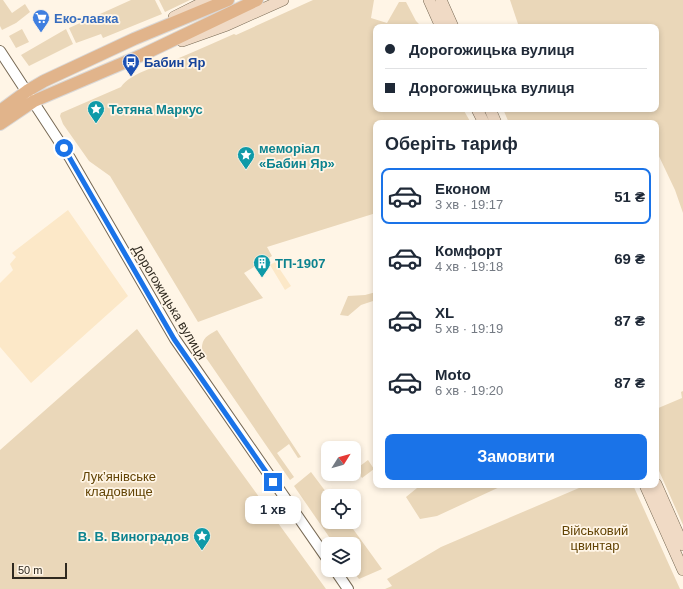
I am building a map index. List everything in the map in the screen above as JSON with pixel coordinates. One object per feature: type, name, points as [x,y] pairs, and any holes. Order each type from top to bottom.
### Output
[{"type":"main road","points":[[0,111],[27,91],[134,39],[208,0]]},
{"type":"main road","points":[[134,39],[228,0]]},
{"type":"main road","points":[[0,124],[34,101],[142,55],[257,0]]},
{"type":"main road","points":[[142,55],[227,25],[283,0]]},
{"type":"main road","points":[[429,0],[440,24]]},
{"type":"main road","points":[[441,0],[452,24]]},
{"type":"main road","points":[[646,488],[683,570]]},
{"type":"main road","points":[[658,488],[683,545]]},
{"type":"street","name":"Дорогожицька вулиця","points":[[0,51],[70,158],[174,339],[321,550]]},
{"type":"street","points":[[340,577],[348,589]]},
{"type":"shaded area","points":[[68,210],[128,296],[31,383],[0,347],[0,283],[13,270],[10,264],[16,257],[12,253]]},
{"type":"shaded area","points":[[275,262],[291,286],[285,290],[270,265]]},
{"type":"green space","points":[[0,0],[3,0],[12,13],[25,4],[30,12],[16,23],[2,30],[0,26]]},
{"type":"green space","points":[[131,0],[155,0],[162,14],[103,38],[101,34],[76,43],[69,28]]},
{"type":"green space","points":[[159,0],[190,0],[165,12]]},
{"type":"green space","points":[[313,0],[374,0],[371,18],[387,23],[399,2],[406,2],[419,24],[373,24],[373,112],[465,112],[469,120],[373,120],[373,214],[267,247],[272,256],[244,273],[263,298],[198,322],[110,176],[89,161],[63,124],[60,116],[61,113],[121,87],[132,77],[140,73],[234,34],[236,35]]},
{"type":"green space","points":[[510,0],[683,0],[683,213],[675,190],[659,156],[659,120],[508,120],[504,112],[659,112],[659,24],[518,24]]},
{"type":"green space","points":[[22,29],[29,42],[16,48],[9,36]]},
{"type":"green space","points":[[66,29],[73,44],[29,66],[21,55]]},
{"type":"green space","points":[[373,293],[373,301],[361,305],[348,316],[340,315],[348,296]]},
{"type":"green space","name":"Лукʼянівське кладовище","points":[[137,329],[326,589],[0,589],[0,450]]},
{"type":"green space","points":[[217,330],[301,457],[298,458],[289,444],[277,453],[294,477],[290,480],[202,352],[205,338]]},
{"type":"green space","points":[[683,391],[683,525],[659,471],[659,408],[682,398],[681,392]]},
{"type":"green space","points":[[368,460],[373,470],[362,478],[361,465]]},
{"type":"green space","points":[[311,472],[324,489],[321,489],[321,525],[294,486]]},
{"type":"green space","points":[[417,488],[498,488],[437,516],[420,519],[406,497]]},
{"type":"green space","name":"Військовий цвинтар","points":[[579,488],[634,488],[680,589],[385,589],[392,586],[387,579],[441,547]]},
{"type":"green space","points":[[324,529],[353,529],[359,537],[329,537]]},
{"type":"green space","points":[[361,540],[382,569],[359,579],[357,577],[361,577]]},
{"type":"place","name":"Еко-лавка","points":[[41,33]]},
{"type":"place","name":"Бабин Яр","points":[[131,77]]},
{"type":"place","name":"Тетяна Маркус","points":[[96,124]]},
{"type":"place","name":"меморіал «Бабин Яр»","points":[[246,170]]},
{"type":"place","name":"ТП-1907","points":[[262,278]]},
{"type":"place","name":"В. В. Виноградов","points":[[202,551]]},
{"type":"route","points":[[64,148],[174,339],[273,482]]}]
